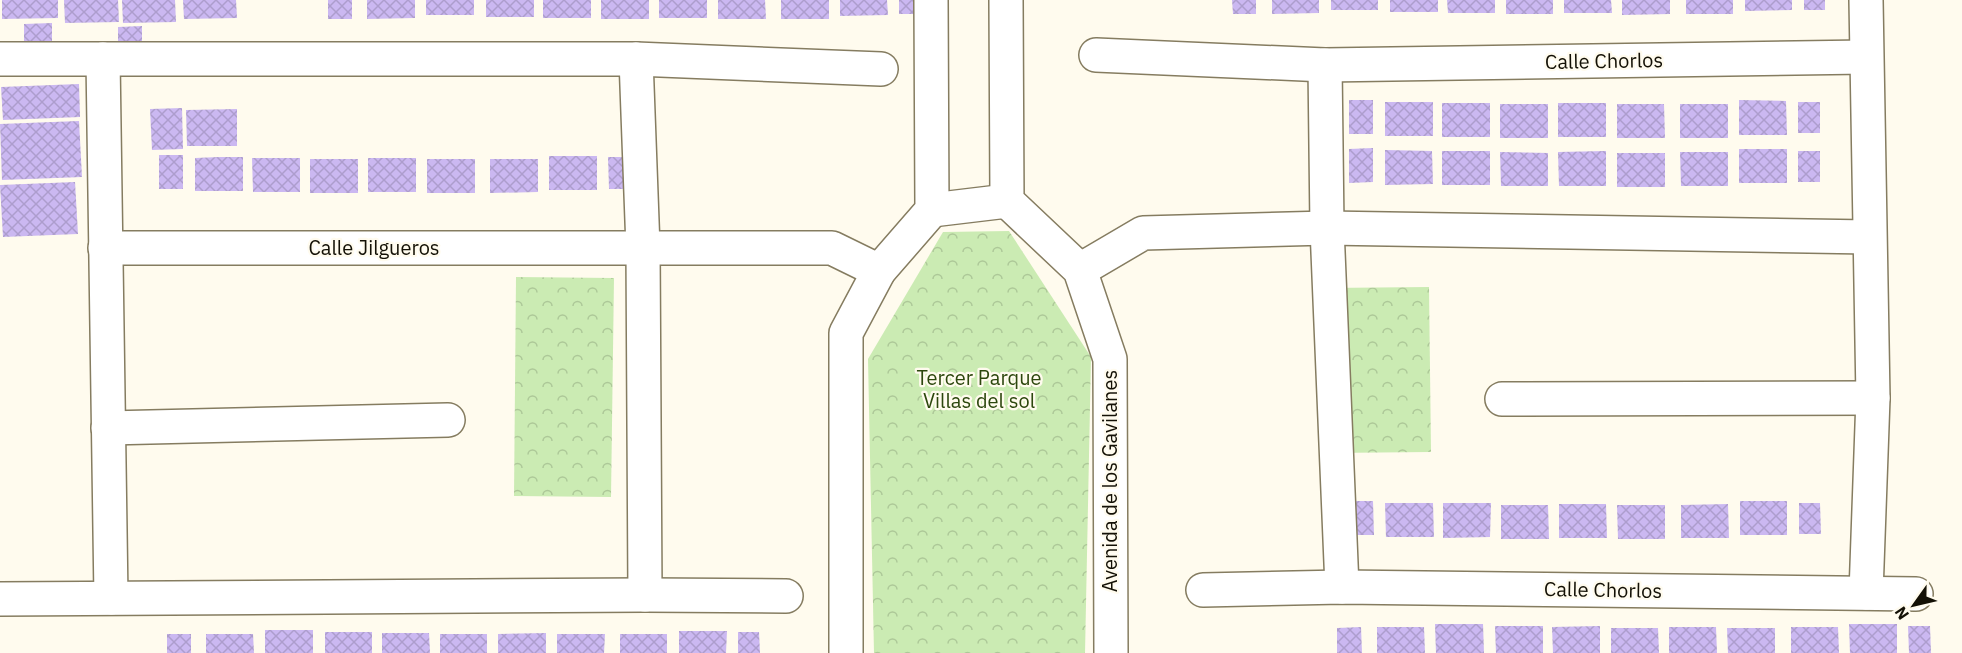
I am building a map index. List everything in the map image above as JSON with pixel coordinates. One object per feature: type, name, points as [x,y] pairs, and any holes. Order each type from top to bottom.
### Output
[{"type":"street","points":[[846,653],[846,333],[879,271],[932,210],[931,0]]},
{"type":"street","points":[[932,210],[1008,201],[1006,0]]},
{"type":"street","points":[[1866,0],[1873,398],[1866,594]]},
{"type":"street","name":"Calle Chorlos","points":[[1096,55],[1325,65],[1866,57]]},
{"type":"street","points":[[0,59],[636,59],[881,69]]},
{"type":"street","points":[[103,59],[111,598]]},
{"type":"street","points":[[636,59],[643,248],[645,595]]},
{"type":"street","points":[[1325,65],[1327,228],[1342,587]]},
{"type":"street","name":"Avenida de los Gavilanes","points":[[1008,201],[1080,270],[1110,359],[1111,653]]},
{"type":"street","points":[[1080,270],[1143,233],[1327,228],[1869,237]]},
{"type":"street","name":"Calle Jilgueros","points":[[105,248],[832,248],[879,271]]},
{"type":"street","points":[[1502,399],[1873,398]]},
{"type":"street","points":[[108,428],[448,420]]},
{"type":"street","name":"Calle Chorlos","points":[[1203,590],[1342,587],[1916,594]]},
{"type":"street","points":[[0,599],[786,596]]},
{"type":"green space","name":"Tercer Parque Villas del sol","points":[[1009,231],[1091,357],[1085,653],[874,653],[868,359],[943,232]]},
{"type":"green space","points":[[516,277],[614,278],[611,497],[514,496]]},
{"type":"green space","points":[[1429,287],[1431,452],[1329,453],[1326,288]]},
{"type":"building","points":[[2,0],[58,0],[58,18],[2,19]]},
{"type":"building","points":[[64,0],[118,0],[119,22],[65,23]]},
{"type":"building","points":[[122,0],[175,0],[176,22],[123,23]]},
{"type":"building","points":[[183,0],[236,0],[237,18],[184,19]]},
{"type":"building","points":[[328,0],[352,0],[352,19],[328,19]]},
{"type":"building","points":[[367,0],[415,0],[415,18],[367,19]]},
{"type":"building","points":[[426,0],[474,0],[474,15],[426,15]]},
{"type":"building","points":[[486,0],[534,0],[534,17],[486,17]]},
{"type":"building","points":[[543,0],[591,0],[591,18],[543,18]]},
{"type":"building","points":[[601,0],[649,0],[649,19],[601,19]]},
{"type":"building","points":[[659,0],[707,0],[707,18],[659,18]]},
{"type":"building","points":[[718,0],[765,0],[766,19],[718,19]]},
{"type":"building","points":[[781,0],[829,0],[829,19],[781,19]]},
{"type":"building","points":[[840,0],[887,0],[888,15],[840,16]]},
{"type":"building","points":[[899,0],[921,0],[921,14],[899,14]]},
{"type":"building","points":[[1232,0],[1256,0],[1256,14],[1233,14]]},
{"type":"building","points":[[1272,0],[1319,0],[1319,13],[1272,14]]},
{"type":"building","points":[[1331,0],[1378,0],[1378,10],[1331,10]]},
{"type":"building","points":[[1390,0],[1438,0],[1438,12],[1390,12]]},
{"type":"building","points":[[1447,0],[1495,0],[1495,13],[1448,13]]},
{"type":"building","points":[[1506,0],[1553,0],[1553,14],[1506,14]]},
{"type":"building","points":[[1564,0],[1611,0],[1612,13],[1564,13]]},
{"type":"building","points":[[1622,0],[1670,0],[1670,14],[1622,15]]},
{"type":"building","points":[[1686,0],[1733,0],[1733,14],[1686,14]]},
{"type":"building","points":[[1745,0],[1792,0],[1792,10],[1745,11]]},
{"type":"building","points":[[1804,0],[1825,0],[1825,10],[1804,10]]},
{"type":"building","points":[[52,23],[52,45],[24,45],[24,24]]},
{"type":"building","points":[[142,26],[142,43],[118,43],[118,27]]},
{"type":"building","points":[[79,84],[80,117],[3,120],[1,87]]},
{"type":"building","points":[[1349,100],[1373,100],[1373,134],[1349,134]]},
{"type":"building","points":[[1739,100],[1786,101],[1787,135],[1739,135]]},
{"type":"building","points":[[1385,102],[1433,102],[1433,136],[1385,136]]},
{"type":"building","points":[[1798,102],[1820,102],[1820,133],[1798,133]]},
{"type":"building","points":[[1442,103],[1490,103],[1490,137],[1442,137]]},
{"type":"building","points":[[1558,103],[1606,103],[1606,137],[1558,137]]},
{"type":"building","points":[[1500,104],[1548,104],[1548,138],[1500,138]]},
{"type":"building","points":[[1617,104],[1664,104],[1665,138],[1617,138]]},
{"type":"building","points":[[1680,104],[1728,104],[1728,138],[1680,138]]},
{"type":"building","points":[[182,108],[183,149],[152,150],[150,109]]},
{"type":"building","points":[[237,109],[237,146],[187,146],[186,110]]},
{"type":"building","points":[[79,121],[82,177],[2,180],[0,124]]},
{"type":"building","points":[[1373,148],[1373,182],[1349,183],[1349,149]]},
{"type":"building","points":[[1739,149],[1787,149],[1787,183],[1739,183]]},
{"type":"building","points":[[1385,150],[1432,151],[1433,184],[1385,185]]},
{"type":"building","points":[[1442,151],[1490,151],[1490,185],[1442,185]]},
{"type":"building","points":[[1606,151],[1606,186],[1559,186],[1558,152]]},
{"type":"building","points":[[1798,151],[1820,151],[1820,182],[1798,182]]},
{"type":"building","points":[[1500,152],[1548,153],[1548,186],[1501,186]]},
{"type":"building","points":[[1680,152],[1728,152],[1728,186],[1681,186]]},
{"type":"building","points":[[1617,153],[1665,153],[1665,187],[1617,187]]},
{"type":"building","points":[[159,155],[183,155],[183,189],[159,189]]},
{"type":"building","points":[[549,156],[597,156],[597,190],[549,190]]},
{"type":"building","points":[[243,157],[243,191],[195,191],[195,158]]},
{"type":"building","points":[[608,157],[630,157],[630,189],[609,189]]},
{"type":"building","points":[[252,158],[300,158],[300,192],[253,192]]},
{"type":"building","points":[[368,158],[416,158],[416,192],[368,192]]},
{"type":"building","points":[[310,159],[358,159],[358,193],[310,193]]},
{"type":"building","points":[[427,159],[475,159],[475,193],[427,193]]},
{"type":"building","points":[[490,159],[538,159],[538,192],[490,193]]},
{"type":"building","points":[[75,182],[78,234],[3,237],[0,185]]},
{"type":"building","points":[[1350,501],[1373,501],[1374,535],[1350,535]]},
{"type":"building","points":[[1740,501],[1787,501],[1787,535],[1740,535]]},
{"type":"building","points":[[1385,503],[1433,503],[1434,537],[1386,537]]},
{"type":"building","points":[[1443,503],[1491,503],[1490,537],[1443,538]]},
{"type":"building","points":[[1799,503],[1820,503],[1821,534],[1799,534]]},
{"type":"building","points":[[1559,504],[1606,504],[1607,538],[1559,538]]},
{"type":"building","points":[[1728,504],[1729,538],[1681,538],[1681,505]]},
{"type":"building","points":[[1501,505],[1548,505],[1549,539],[1501,539]]},
{"type":"building","points":[[1617,505],[1665,505],[1665,539],[1618,539]]},
{"type":"building","points":[[1435,624],[1483,624],[1484,653],[1436,653]]},
{"type":"building","points":[[1849,624],[1897,624],[1897,653],[1850,653]]},
{"type":"building","points":[[1495,626],[1543,626],[1543,653],[1496,653]]},
{"type":"building","points":[[1600,626],[1600,653],[1553,653],[1552,627]]},
{"type":"building","points":[[1908,626],[1930,626],[1931,653],[1909,653]]},
{"type":"building","points":[[1361,627],[1362,653],[1337,653],[1337,628]]},
{"type":"building","points":[[1377,627],[1424,627],[1425,653],[1377,653]]},
{"type":"building","points":[[1669,627],[1716,627],[1717,653],[1669,653]]},
{"type":"building","points":[[1791,627],[1838,627],[1839,653],[1791,653]]},
{"type":"building","points":[[1611,628],[1658,628],[1659,653],[1611,653]]},
{"type":"building","points":[[1727,628],[1775,628],[1775,653],[1728,653]]},
{"type":"building","points":[[265,630],[313,630],[313,653],[265,653]]},
{"type":"building","points":[[679,631],[727,631],[726,653],[679,653]]},
{"type":"building","points":[[325,632],[372,632],[372,653],[325,653]]},
{"type":"building","points":[[738,632],[759,632],[760,653],[738,653]]},
{"type":"building","points":[[382,633],[429,633],[430,653],[382,653]]},
{"type":"building","points":[[546,633],[546,653],[498,653],[498,634]]},
{"type":"building","points":[[167,634],[191,634],[191,653],[167,653]]},
{"type":"building","points":[[206,634],[253,634],[254,653],[206,653]]},
{"type":"building","points":[[440,634],[487,634],[487,653],[440,653]]},
{"type":"building","points":[[557,634],[605,634],[604,653],[557,653]]},
{"type":"building","points":[[620,634],[667,634],[667,653],[620,653]]}]
